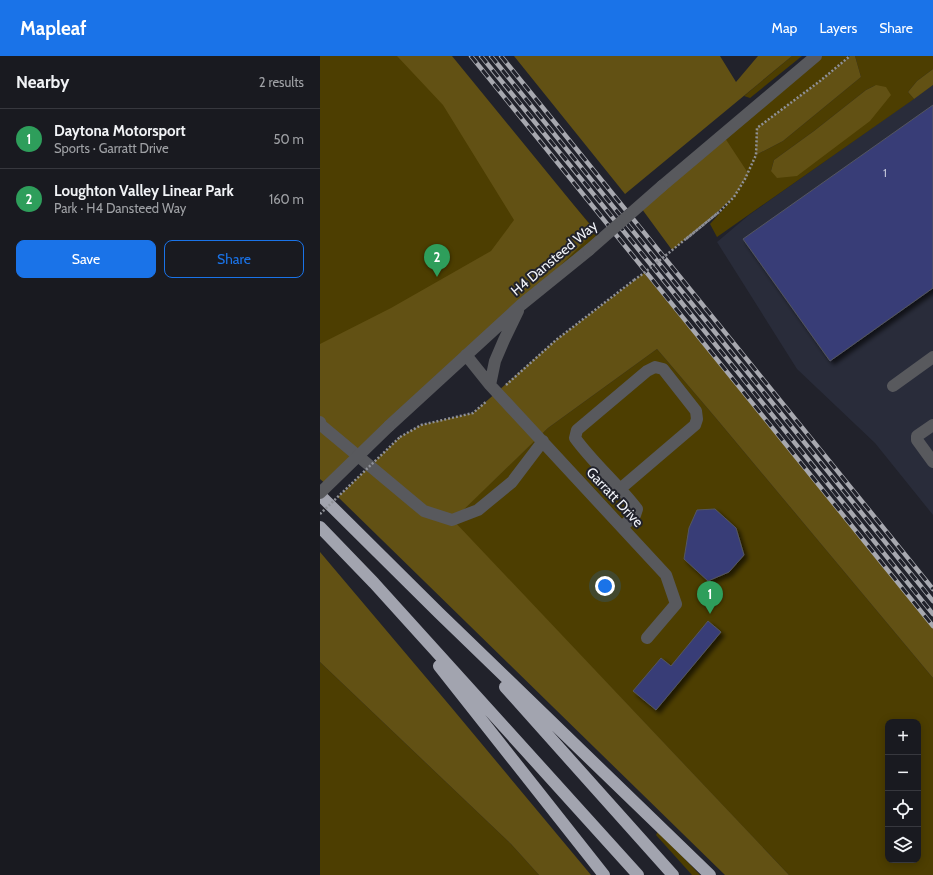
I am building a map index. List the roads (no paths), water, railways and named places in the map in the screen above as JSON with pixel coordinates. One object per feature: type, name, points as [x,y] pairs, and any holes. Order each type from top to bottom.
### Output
[{"type":"highway","points":[[320,494],[439,613],[710,875]]},
{"type":"highway","points":[[320,527],[374,583],[638,875]]},
{"type":"highway","points":[[374,583],[604,875]]},
{"type":"highway","points":[[439,613],[673,875]]},
{"type":"street","name":"H4 Dansteed Way","points":[[320,494],[389,426],[521,305],[816,56]]},
{"type":"street","points":[[494,389],[495,361],[521,305]]},
{"type":"street","name":"Garratt Drive","points":[[466,355],[494,389],[666,575],[676,604],[647,638]]},
{"type":"street","points":[[893,386],[933,357]]},
{"type":"street","points":[[620,489],[694,425],[697,419],[696,411],[663,369],[655,367],[647,371],[577,430],[575,438],[581,446],[637,508],[635,515],[622,528]]},
{"type":"street","points":[[320,422],[321,425],[424,511],[452,520],[478,510],[512,482],[543,441]]},
{"type":"street","points":[[933,425],[918,436],[917,440],[933,462]]},
{"type":"railway","points":[[471,56],[933,626]]},
{"type":"railway","points":[[481,56],[933,614]]},
{"type":"railway","points":[[491,56],[933,601]]},
{"type":"railway","points":[[501,56],[933,589]]},
{"type":"place","name":"Loughton Valley Linear Park","points":[[437,277]]},
{"type":"place","name":"Daytona Motorsport","points":[[710,614]]}]
